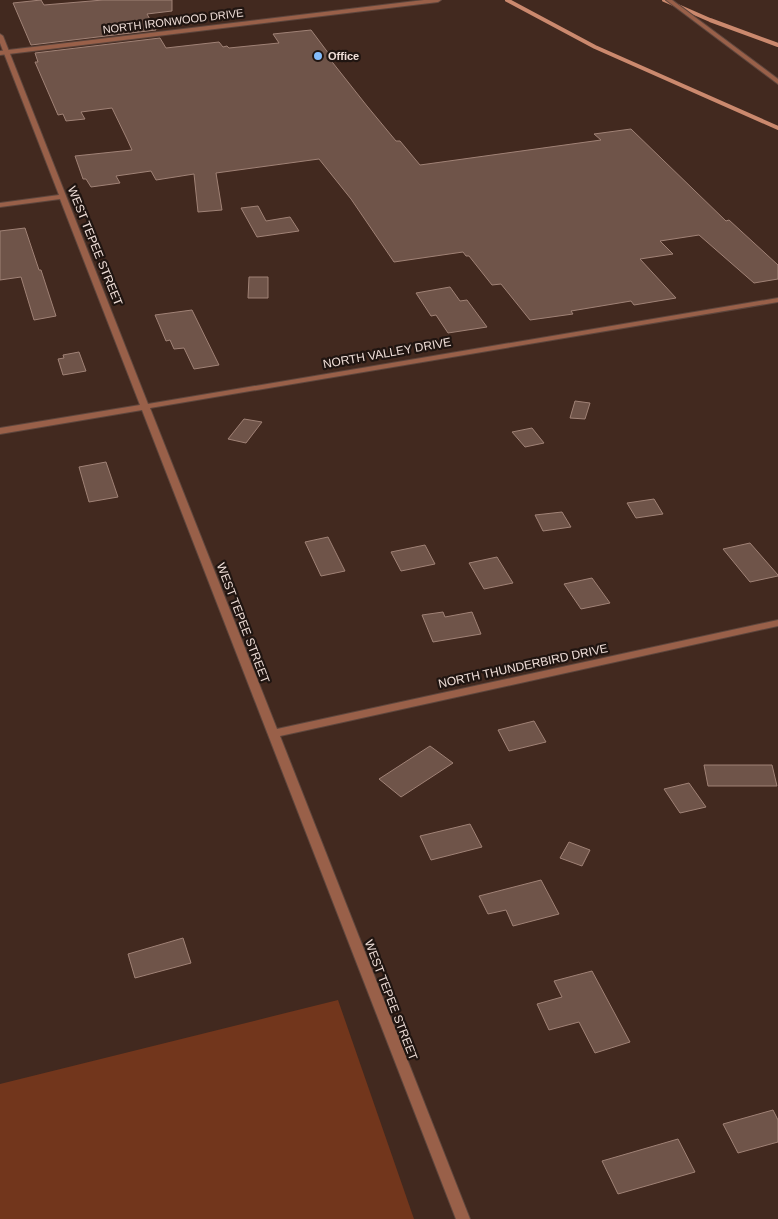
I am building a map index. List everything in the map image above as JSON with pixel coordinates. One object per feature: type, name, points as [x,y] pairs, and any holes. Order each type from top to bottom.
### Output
[{"type":"street","name":"NORTH IRONWOOD DRIVE","points":[[3,52],[438,0]]},
{"type":"street","points":[[669,0],[778,82]]},
{"type":"street","name":"WEST TEPEE STREET","points":[[0,36],[3,52],[145,407],[463,1219]]},
{"type":"street","points":[[0,205],[62,197]]},
{"type":"street","name":"NORTH VALLEY DRIVE","points":[[0,431],[778,300]]},
{"type":"street","name":"NORTH THUNDERBIRD DRIVE","points":[[273,734],[778,623]]},
{"type":"shaded area","points":[[338,1000],[414,1219],[0,1219],[0,1084]]},
{"type":"building","points":[[41,0],[44,5],[103,0],[172,0],[172,11],[147,14],[156,30],[31,45],[13,3]]},
{"type":"building","points":[[311,30],[332,58],[329,58],[367,106],[396,141],[400,141],[420,165],[601,140],[594,134],[631,129],[726,221],[729,220],[778,265],[778,279],[754,283],[699,235],[660,241],[673,254],[640,259],[676,298],[634,305],[631,301],[571,311],[573,314],[530,320],[501,284],[492,285],[469,256],[466,256],[463,252],[394,262],[351,199],[319,159],[216,173],[222,210],[198,212],[194,174],[156,180],[151,171],[116,176],[120,183],[91,187],[86,179],[83,179],[75,156],[132,150],[112,108],[81,112],[85,119],[66,121],[63,114],[58,115],[35,62],[38,62],[35,53],[160,38],[166,48],[219,42],[223,47],[227,46],[229,48],[279,43],[273,34]]},
{"type":"building","points":[[258,206],[266,221],[290,217],[299,231],[257,237],[241,208]]},
{"type":"building","points":[[25,228],[56,316],[34,320],[21,277],[0,280],[0,231]]},
{"type":"building","points":[[249,277],[268,277],[268,298],[248,298]]},
{"type":"building","points":[[450,287],[460,301],[467,300],[487,327],[448,333],[436,315],[431,316],[416,293]]},
{"type":"building","points":[[192,310],[219,365],[194,369],[184,348],[174,349],[170,340],[166,341],[155,315]]},
{"type":"building","points":[[79,352],[86,371],[63,375],[58,359],[64,358],[63,355]]},
{"type":"building","points":[[575,401],[590,403],[585,419],[570,418]]},
{"type":"building","points":[[244,419],[262,422],[246,443],[228,439]]},
{"type":"building","points":[[532,428],[544,443],[525,447],[512,432]]},
{"type":"building","points":[[106,462],[118,497],[89,502],[79,467]]},
{"type":"building","points":[[654,499],[663,514],[636,518],[627,503]]},
{"type":"building","points":[[562,512],[571,527],[543,531],[535,515]]},
{"type":"building","points":[[328,537],[345,571],[321,576],[305,542]]},
{"type":"building","points":[[750,543],[778,576],[750,582],[723,549]]},
{"type":"building","points":[[425,545],[435,564],[401,571],[391,552]]},
{"type":"building","points":[[497,557],[513,583],[484,589],[469,563]]},
{"type":"building","points":[[592,578],[610,603],[581,609],[564,584]]},
{"type":"building","points":[[443,612],[445,617],[472,612],[481,634],[433,642],[422,615]]},
{"type":"building","points":[[534,721],[546,742],[509,751],[498,730]]},
{"type":"building","points":[[430,746],[453,763],[401,797],[379,779]]},
{"type":"building","points":[[704,765],[772,765],[777,786],[708,786]]},
{"type":"building","points":[[689,783],[706,807],[680,813],[664,789]]},
{"type":"building","points":[[470,824],[482,847],[431,860],[420,836]]},
{"type":"building","points":[[569,842],[590,850],[582,866],[560,858]]},
{"type":"building","points":[[541,880],[559,914],[513,926],[506,910],[488,914],[479,896]]},
{"type":"building","points":[[183,938],[191,963],[135,978],[128,954]]},
{"type":"building","points":[[592,971],[630,1042],[595,1053],[579,1022],[549,1030],[537,1004],[562,997],[554,981]]},
{"type":"building","points":[[773,1110],[778,1120],[778,1142],[738,1153],[723,1124]]},
{"type":"building","points":[[678,1139],[695,1172],[618,1194],[602,1161]]},
{"type":"waterway","points":[[507,0],[595,47],[778,128]]},
{"type":"waterway","points":[[664,0],[710,20],[778,45]]},
{"type":"place","name":"Office","points":[[318,56]]}]
